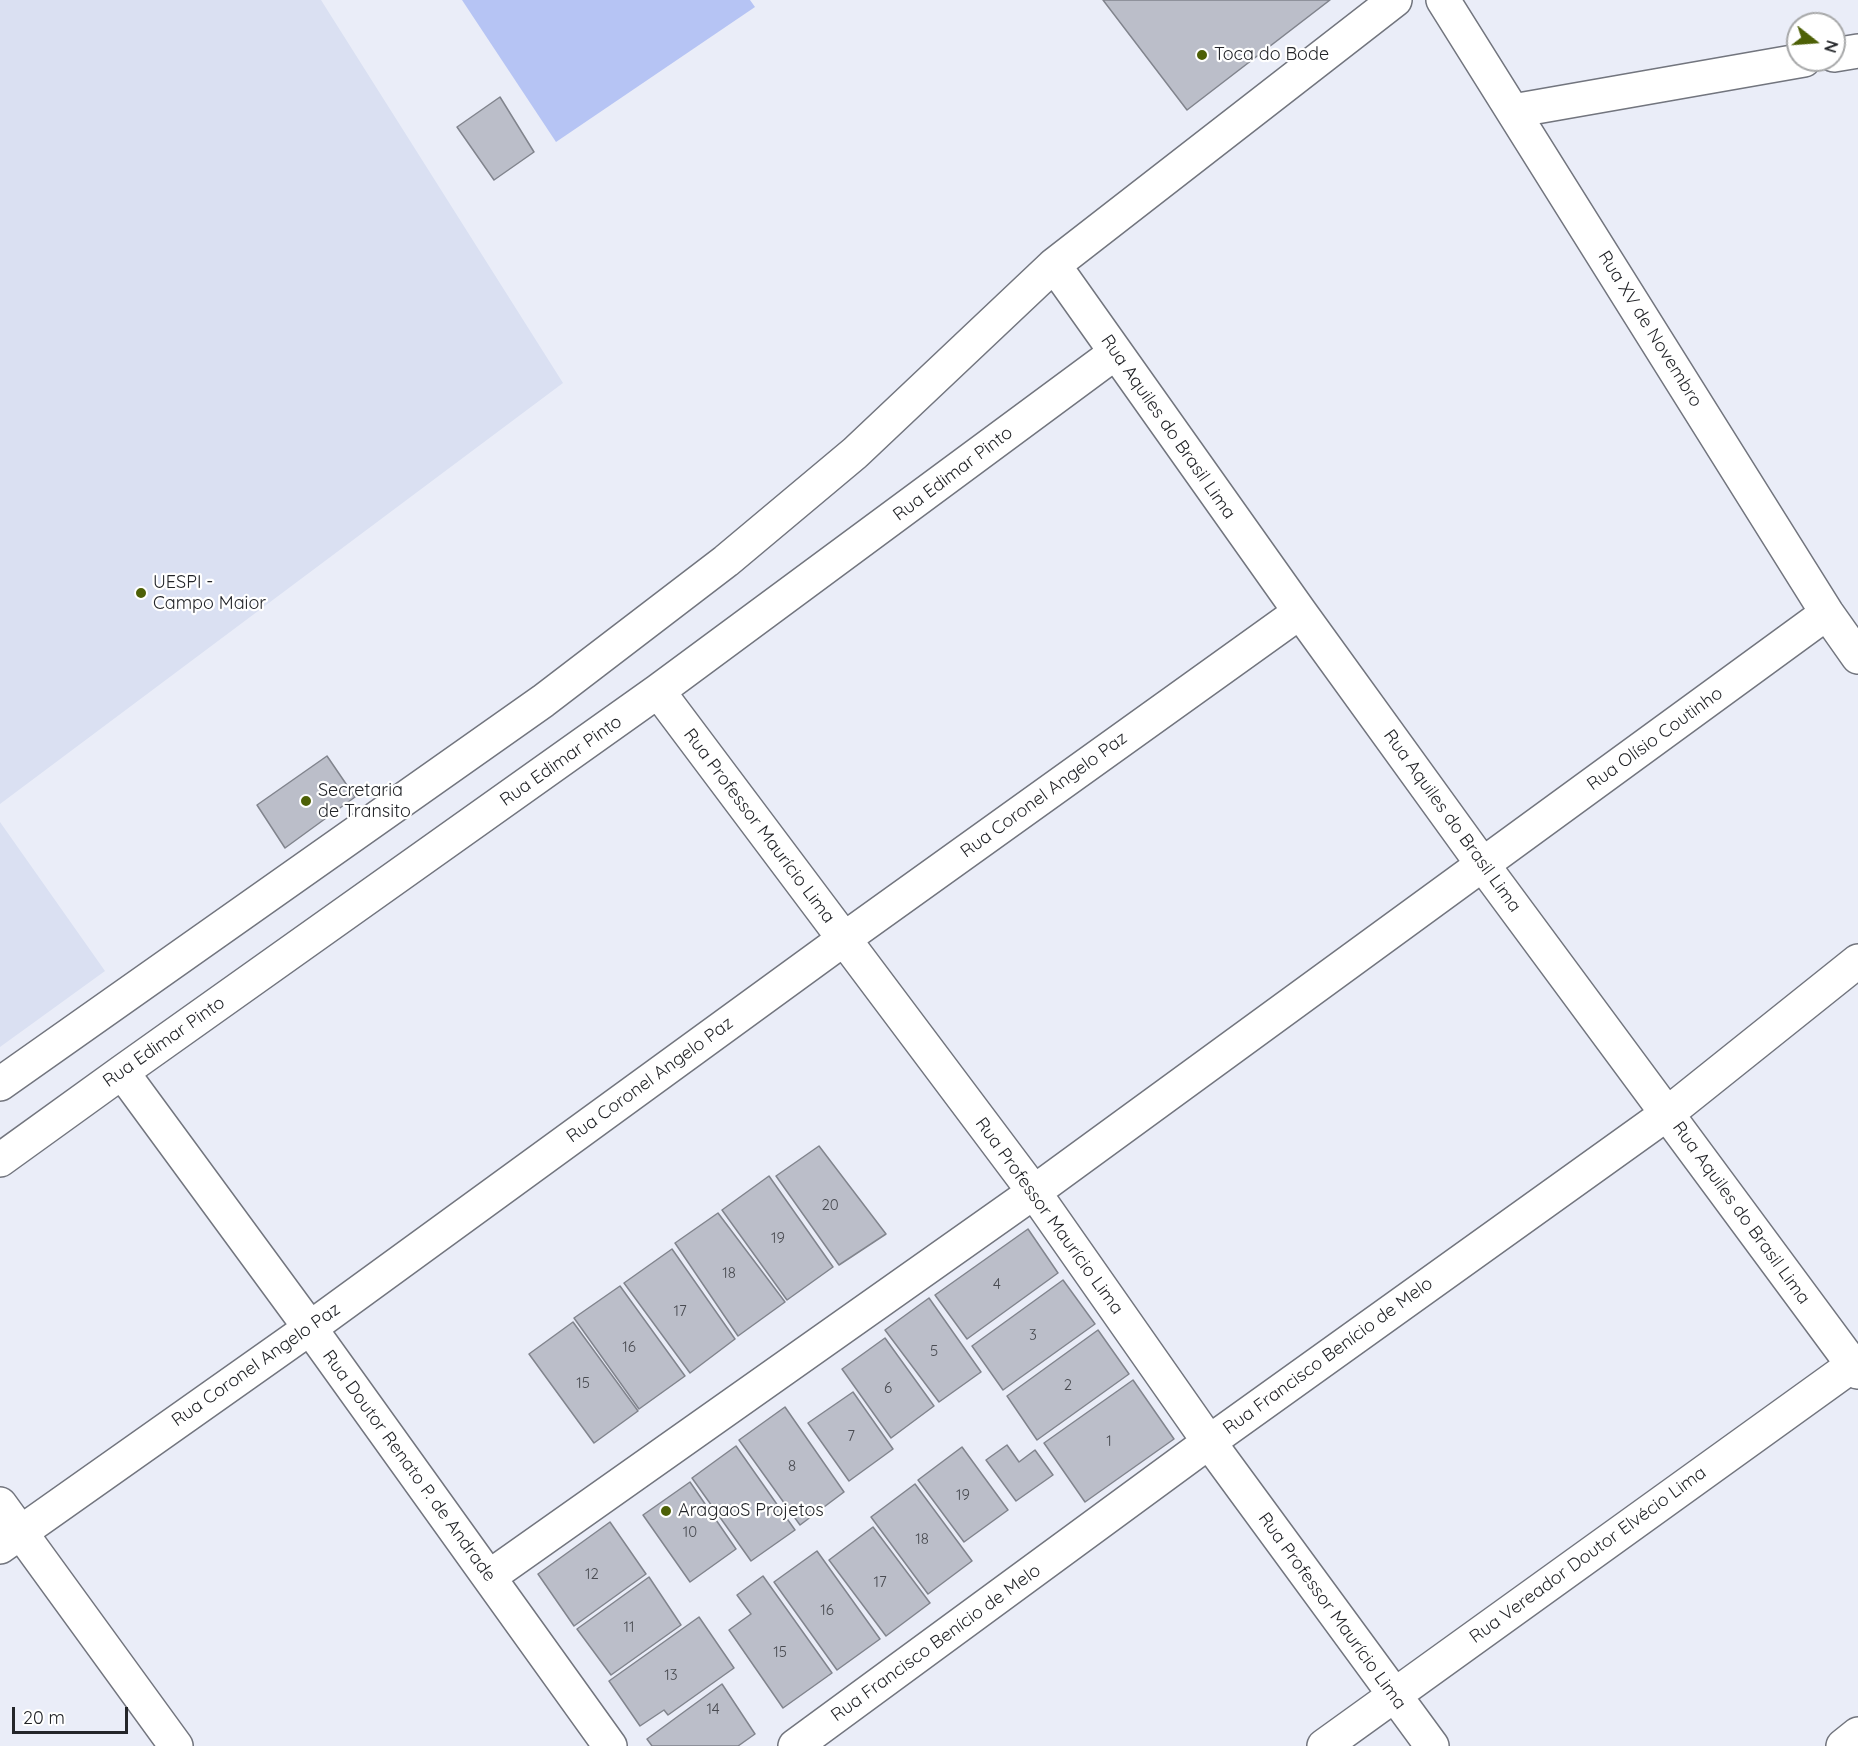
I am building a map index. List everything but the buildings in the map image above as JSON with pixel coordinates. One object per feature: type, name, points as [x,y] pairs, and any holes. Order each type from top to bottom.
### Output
[{"type":"street","points":[[0,1084],[543,701],[726,561],[855,453],[1054,265],[1395,0]]},
{"type":"street","name":"Rua XV de Novembro","points":[[1443,0],[1827,613],[1858,657]]},
{"type":"street","points":[[1513,111],[1786,63]]},
{"type":"street","name":"Rua Aquiles do Brasil Lima","points":[[1054,265],[1483,865],[1855,1369]]},
{"type":"street","name":"Rua Edimar Pinto","points":[[0,1161],[658,691],[1116,353]]},
{"type":"street","name":"Rua Coronel Angelo Paz","points":[[10,1540],[310,1328],[844,939],[1300,612]]},
{"type":"street","name":"Rua Olísio Coutinho","points":[[489,1577],[1034,1192],[1827,613]]},
{"type":"street","name":"Rua Professor Maurício Lima","points":[[658,691],[1034,1192],[1209,1442],[1432,1746]]},
{"type":"street","name":"Rua Francisco Benício de Melo","points":[[795,1746],[1209,1442],[1668,1113],[1858,961]]},
{"type":"street","name":"Rua Doutor Renato P. de Andrade","points":[[122,1072],[310,1328],[610,1746]]},
{"type":"street","name":"Rua Vereador Doutor Elvécio Lima","points":[[1324,1746],[1855,1369]]},
{"type":"street","points":[[0,1504],[10,1540],[176,1746]]},
{"type":"street","points":[[1843,1746],[1858,1734]]},
{"type":"shaded area","name":"UESPI - Campo Maior","points":[[0,0],[321,0],[563,383],[0,804]]},
{"type":"shaded area","points":[[462,0],[750,0],[755,7],[556,142]]},
{"type":"shaded area","points":[[0,822],[105,971],[0,1047]]},
{"type":"place","name":"Toca do Bode","points":[[1202,55]]},
{"type":"place","name":"UESPI - Campo Maior","points":[[141,593]]},
{"type":"place","name":"Secretaria de Transito","points":[[306,801]]},
{"type":"place","name":"AragaoS Projetos","points":[[666,1511]]}]
